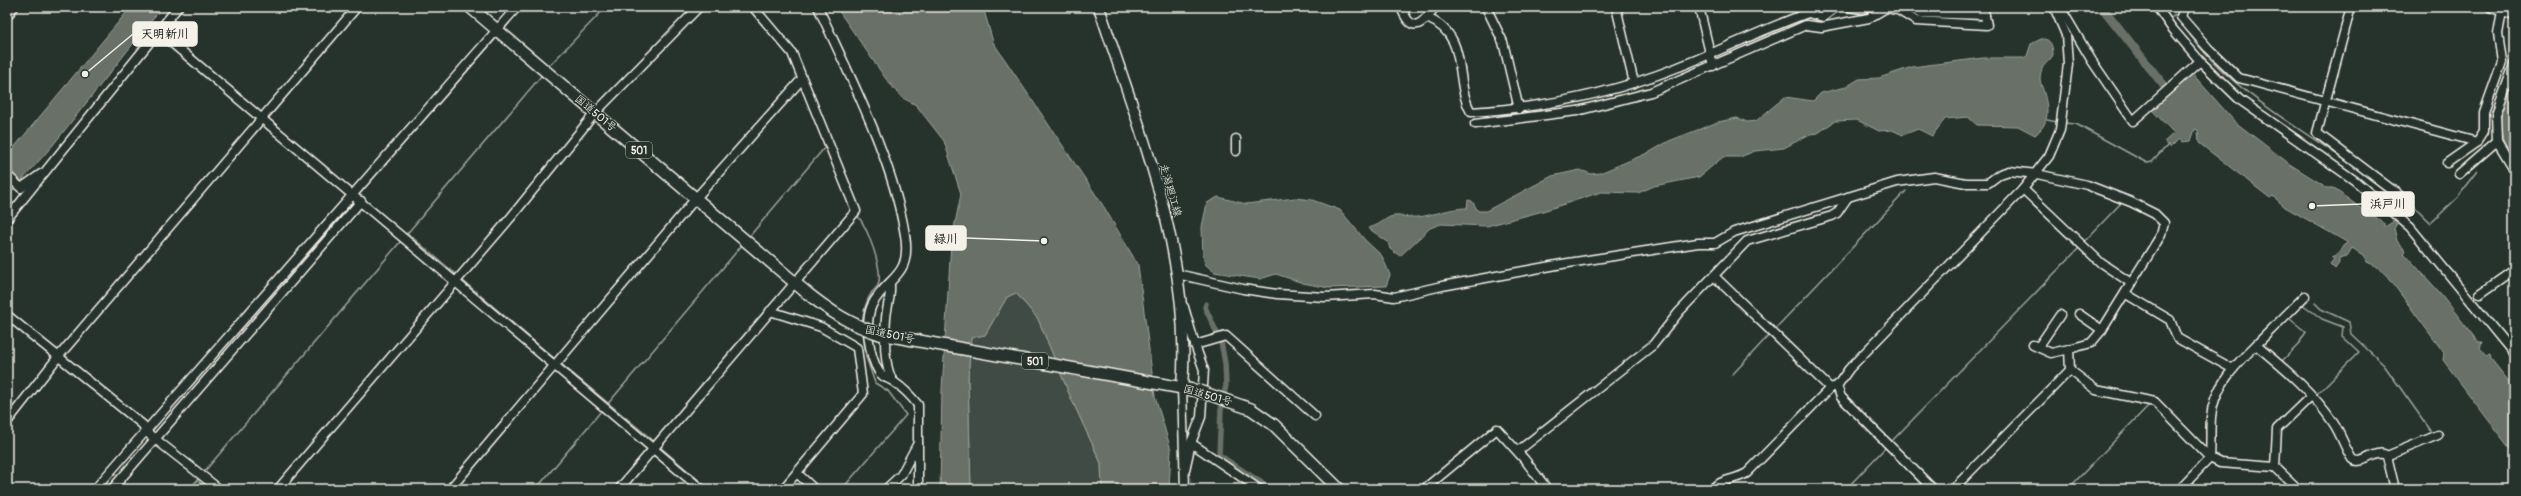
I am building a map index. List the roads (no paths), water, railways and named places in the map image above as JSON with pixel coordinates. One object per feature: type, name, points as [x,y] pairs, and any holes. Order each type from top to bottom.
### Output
[{"type":"highway","name":"国道501号","points":[[470,7],[807,293],[845,321],[885,335],[1199,391],[1251,409],[1274,425],[1339,489]]},
{"type":"main road","name":"走潟廻江線","points":[[1099,7],[1160,190],[1177,274],[1184,365],[1180,387]]},
{"type":"street","points":[[7,16],[14,7]]},
{"type":"street","points":[[7,219],[50,168],[178,7]]},
{"type":"street","points":[[7,422],[58,357],[357,7]]},
{"type":"street","points":[[95,489],[496,29],[517,7]]},
{"type":"street","points":[[278,489],[512,216],[595,112],[699,7]]},
{"type":"street","points":[[619,489],[856,211],[792,53],[753,7]]},
{"type":"street","points":[[818,7],[866,115],[898,202],[905,236],[906,254],[901,272],[872,305],[869,316],[869,344],[877,368],[883,376],[892,380]]},
{"type":"street","points":[[1401,7],[1414,25],[1419,26],[1428,18],[1435,7]]},
{"type":"street","points":[[1486,7],[1503,42],[1519,109]]},
{"type":"street","points":[[1616,7],[1634,82]]},
{"type":"street","points":[[1699,7],[1713,66]]},
{"type":"street","points":[[1428,18],[1438,22],[1457,49],[1463,94],[1471,112],[1519,109],[1562,102],[1634,82],[1710,54],[1808,13],[1823,17],[1836,7]]},
{"type":"street","points":[[1848,7],[1862,9],[1868,7]]},
{"type":"street","points":[[1475,124],[1544,116],[1609,103],[1651,92],[1806,25],[1821,27],[1869,18],[1886,8],[1898,10],[1916,22],[1987,25],[1984,11],[1920,13],[1909,7]]},
{"type":"street","points":[[1712,489],[1717,483],[1740,478],[1747,473],[1834,387],[2037,174],[2052,151],[2060,130],[2063,111],[2068,47],[2064,29],[2054,7]]},
{"type":"street","points":[[2060,7],[2092,61],[2133,121],[2200,61]]},
{"type":"street","points":[[2157,7],[2171,27],[2200,61],[2257,114],[2323,158],[2401,218],[2469,297],[2514,354]]},
{"type":"street","points":[[2184,7],[2181,17],[2208,48],[2239,78],[2477,142]]},
{"type":"street","points":[[2351,7],[2317,132],[2399,196]]},
{"type":"street","points":[[2447,163],[2477,142],[2484,131],[2484,112],[2502,62],[2498,34],[2507,11],[2490,7]]},
{"type":"street","points":[[159,32],[555,366],[655,447],[701,489]]},
{"type":"street","points":[[2514,65],[2496,114],[2497,141],[2514,169]]},
{"type":"street","points":[[450,489],[696,198],[802,79]]},
{"type":"street","points":[[1236,139],[1236,151]]},
{"type":"street","points":[[2459,174],[2497,141]]},
{"type":"street","points":[[7,175],[21,188],[50,168]]},
{"type":"street","points":[[1177,274],[1243,289],[1277,294],[1325,297],[1375,294],[1394,297],[1442,286],[1562,264],[1684,245],[1715,243],[1734,232],[1897,182],[1919,178],[1947,178],[1966,183],[1983,184],[1988,183],[2000,174],[2009,171],[2037,174],[2087,185],[2119,196],[2164,221],[2161,235],[2131,283],[2126,294],[2102,330],[2090,342],[2051,353],[2036,345],[2060,315]]},
{"type":"street","points":[[2023,189],[2101,263],[2131,283]]},
{"type":"street","points":[[1518,451],[1653,344],[1679,312],[1751,238],[1837,214],[1848,198]]},
{"type":"street","points":[[112,489],[361,201]]},
{"type":"street","points":[[2480,294],[2514,270]]},
{"type":"street","points":[[1714,276],[1834,387],[1841,397],[1886,444],[1933,489]]},
{"type":"street","points":[[890,285],[891,295],[885,335],[888,373],[892,380],[918,405],[918,489]]},
{"type":"street","points":[[1178,290],[1204,370],[1201,418],[1191,443],[1185,470]]},
{"type":"street","points":[[2126,294],[2170,320],[2177,338],[2233,369]]},
{"type":"street","points":[[2180,489],[2210,458],[2211,415],[2218,390],[2233,369],[2305,296]]},
{"type":"street","points":[[770,311],[821,327],[857,348],[863,394],[783,489]]},
{"type":"street","points":[[2079,314],[2102,330]]},
{"type":"street","points":[[7,315],[58,357],[89,380],[143,425],[145,431],[156,438],[218,489]]},
{"type":"street","points":[[1195,345],[1226,336],[1315,416]]},
{"type":"street","points":[[2256,345],[2276,361],[2311,396],[2334,424],[2352,459],[2359,461],[2379,453],[2387,456],[2438,434]]},
{"type":"street","points":[[1953,489],[2070,370],[2069,349]]},
{"type":"street","points":[[2070,370],[2096,390],[2155,402],[2210,458],[2220,463],[2275,467],[2298,489]]},
{"type":"street","points":[[1180,387],[1185,489]]},
{"type":"street","points":[[2275,467],[2277,430],[2311,396]]},
{"type":"street","points":[[1424,489],[1497,429],[1518,451],[1547,489]]},
{"type":"street","points":[[886,489],[901,475],[919,442]]},
{"type":"street","points":[[1191,443],[1259,489]]},
{"type":"street","points":[[2387,456],[2395,489]]},
{"type":"street","points":[[796,473],[814,489]]},
{"type":"waterway","points":[[551,64],[606,7]]},
{"type":"waterway","points":[[2102,7],[2173,97]]},
{"type":"waterway","points":[[2172,17],[2176,15],[2178,18]]},
{"type":"waterway","points":[[2185,28],[2220,69],[2240,86],[2284,119],[2351,164]]},
{"type":"waterway","points":[[405,236],[542,75]]},
{"type":"waterway","points":[[2047,120],[2057,122]]},
{"type":"waterway","points":[[2063,123],[2076,124],[2147,163],[2152,162],[2168,145]]},
{"type":"waterway","points":[[748,238],[826,146],[826,148]]},
{"type":"waterway","points":[[2364,173],[2395,199],[2408,200],[2431,223],[2457,198],[2478,171]]},
{"type":"waterway","points":[[1774,330],[1906,191]]},
{"type":"waterway","points":[[2083,243],[2121,203]]},
{"type":"waterway","points":[[857,215],[870,238],[879,270],[878,286],[872,292],[866,303],[862,324]]},
{"type":"waterway","points":[[407,233],[458,276]]},
{"type":"waterway","points":[[204,472],[401,241]]},
{"type":"waterway","points":[[606,406],[743,244]]},
{"type":"waterway","points":[[1890,443],[2079,248]]},
{"type":"waterway","points":[[462,280],[555,359]]},
{"type":"waterway","points":[[2315,303],[2321,309],[2349,322],[2351,334],[2384,365],[2433,434]]},
{"type":"waterway","points":[[1206,304],[1205,307],[1221,342],[1225,363],[1226,385],[1221,410],[1219,455],[1271,489]]},
{"type":"waterway","points":[[2302,304],[2322,319],[2343,327],[2342,336],[2359,352],[2315,396]]},
{"type":"waterway","points":[[2281,362],[2298,345],[2306,332],[2290,319]]},
{"type":"waterway","points":[[842,489],[906,415],[888,391],[875,383],[866,357],[863,333]]},
{"type":"waterway","points":[[1732,375],[1770,334]]},
{"type":"waterway","points":[[560,363],[655,442]]},
{"type":"waterway","points":[[2068,489],[2150,404]]},
{"type":"waterway","points":[[536,489],[602,410]]},
{"type":"waterway","points":[[659,446],[709,489]]},
{"type":"waterway","points":[[1846,489],[1886,447]]},
{"type":"waterway","points":[[190,489],[198,479]]},
{"type":"waterway","points":[[197,480],[207,489]]},
{"type":"waterway","points":[[2296,481],[2303,489]]},
{"type":"place","name":"天明新川","points":[[85,74]]},
{"type":"place","name":"浜戸川","points":[[2312,206]]},
{"type":"place","name":"緑川","points":[[1044,241]]}]
